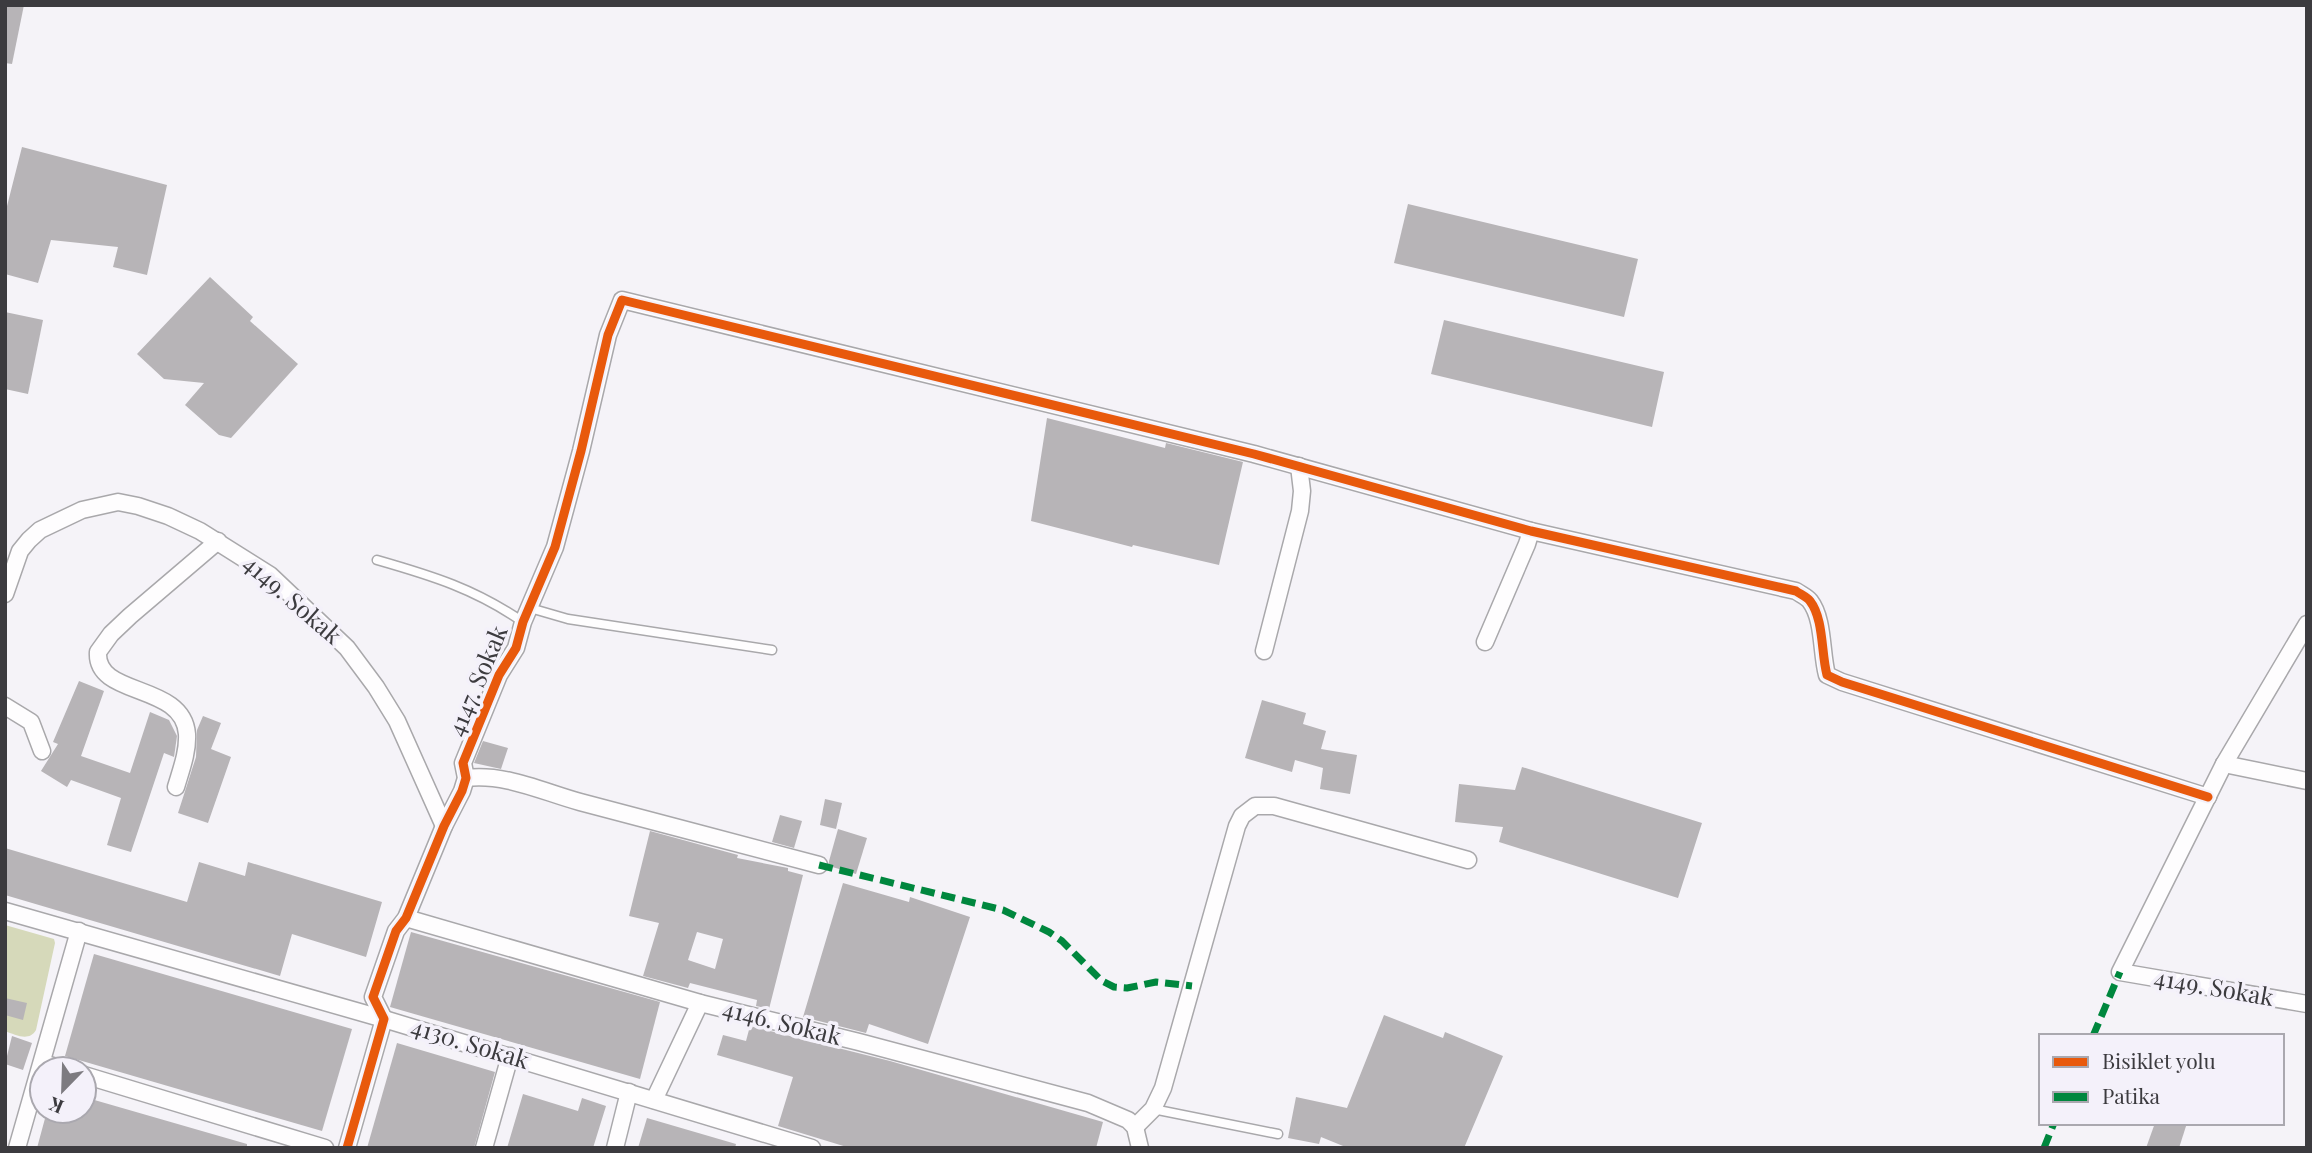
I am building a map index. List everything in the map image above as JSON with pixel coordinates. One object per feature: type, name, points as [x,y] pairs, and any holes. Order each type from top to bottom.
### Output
[{"type":"street","name":"4147. Sokak","points":[[347,1148],[384,1019],[373,997],[396,931],[406,918],[466,778],[463,763],[499,674],[516,648],[555,547],[608,335],[622,300],[1299,466]]},
{"type":"street","points":[[1264,651],[1300,511],[1302,491],[1299,466],[1531,531],[1796,591],[1810,600],[1819,624],[1827,675],[2208,797],[2224,764],[2307,624]]},
{"type":"street","name":"4149. Sokak","points":[[5,594],[20,551],[29,540],[40,530],[82,510],[104,503],[118,502],[138,506],[167,516],[218,541],[270,575],[347,648],[397,721],[444,826]]},
{"type":"street","points":[[1485,642],[1531,531]]},
{"type":"street","points":[[176,787],[187,732],[181,716],[157,697],[109,677],[99,664],[98,652],[121,625],[218,541]]},
{"type":"street","points":[[5,706],[31,722],[42,751]]},
{"type":"street","points":[[2224,764],[2307,781]]},
{"type":"street","points":[[466,778],[481,776],[516,782],[818,865]]},
{"type":"street","name":"4149. Sokak","points":[[2208,797],[2120,972],[2307,1004]]},
{"type":"street","points":[[1140,1148],[1135,1127],[1153,1109],[1163,1088],[1227,857],[1237,826],[1247,811],[1263,805],[1274,806],[1468,860]]},
{"type":"street","name":"4130. Sokak","points":[[5,911],[510,1056],[654,1100],[763,1141],[812,1148]]},
{"type":"street","name":"4146. Sokak","points":[[406,918],[700,1003],[1088,1103],[1128,1119],[1135,1127]]},
{"type":"street","points":[[44,1055],[79,931]]},
{"type":"street","points":[[654,1100],[700,1003]]},
{"type":"street","points":[[484,1148],[510,1056]]},
{"type":"street","points":[[98,1079],[325,1148]]},
{"type":"street","points":[[615,1148],[629,1093]]},
{"type":"street","points":[[17,1148],[28,1111]]},
{"type":"lane","points":[[377,560],[438,577],[527,615],[772,650]]},
{"type":"lane","points":[[1153,1109],[1278,1134]]},
{"type":"green space","points":[[5,925],[54,939],[55,943],[36,1030],[26,1037],[5,1031]]},
{"type":"building","points":[[5,5],[24,5],[12,64],[5,63]]},
{"type":"building","points":[[22,147],[167,185],[147,275],[113,267],[118,247],[51,240],[38,283],[5,274],[5,214]]},
{"type":"building","points":[[1408,204],[1638,259],[1624,317],[1394,263]]},
{"type":"building","points":[[210,277],[253,317],[250,321],[298,364],[231,438],[219,435],[185,405],[204,383],[164,379],[137,354]]},
{"type":"building","points":[[5,312],[43,320],[28,394],[5,389]]},
{"type":"building","points":[[1444,320],[1664,372],[1652,427],[1431,374]]},
{"type":"building","points":[[1047,418],[1165,448],[1166,443],[1243,462],[1219,565],[1133,545],[1132,547],[1031,521]]},
{"type":"building","points":[[79,681],[104,691],[81,756],[130,773],[150,712],[169,720],[177,736],[174,757],[164,753],[131,852],[107,845],[121,798],[71,780],[67,787],[41,771],[58,744],[53,742]]},
{"type":"building","points":[[1262,700],[1306,713],[1303,724],[1326,731],[1321,749],[1357,755],[1350,794],[1320,789],[1323,768],[1295,760],[1292,772],[1245,758]]},
{"type":"building","points":[[203,716],[221,723],[211,749],[231,757],[208,823],[178,813],[196,757],[197,730]]},
{"type":"building","points":[[483,741],[508,748],[501,769],[474,763]]},
{"type":"building","points":[[1522,767],[1702,823],[1678,898],[1499,842],[1503,827],[1455,822],[1459,784],[1515,790]]},
{"type":"building","points":[[825,799],[842,803],[836,829],[820,825]]},
{"type":"building","points":[[780,815],[802,821],[794,848],[772,842]]},
{"type":"building","points":[[838,829],[867,838],[856,874],[829,866]]},
{"type":"building","points":[[650,831],[738,855],[737,858],[788,868],[788,871],[803,875],[769,1009],[756,1006],[757,1000],[690,983],[688,988],[643,976],[659,923],[629,916]],"holes":[[[697,932],[723,939],[715,969],[688,960]]]},
{"type":"building","points":[[5,848],[187,902],[199,862],[245,876],[248,862],[382,902],[366,957],[292,934],[280,976],[5,895]]},
{"type":"building","points":[[843,883],[909,902],[910,897],[970,917],[928,1044],[869,1024],[866,1033],[803,1017]]},
{"type":"building","points":[[411,932],[660,1002],[640,1079],[390,1007]]},
{"type":"building","points":[[94,954],[352,1029],[322,1131],[98,1066],[98,1055],[65,1055]]},
{"type":"building","points":[[5,998],[27,1003],[23,1020],[5,1015]]},
{"type":"building","points":[[1384,1015],[1443,1038],[1445,1032],[1503,1056],[1464,1148],[1348,1148],[1321,1137],[1319,1144],[1288,1138],[1296,1097],[1347,1108]]},
{"type":"building","points":[[750,1026],[890,1061],[1103,1122],[1096,1148],[850,1148],[778,1126],[793,1077],[717,1055],[723,1035],[746,1041]]},
{"type":"building","points":[[12,1036],[32,1043],[23,1070],[5,1064]]},
{"type":"building","points":[[397,1043],[495,1072],[474,1148],[367,1148]]},
{"type":"building","points":[[523,1094],[578,1111],[582,1098],[606,1106],[593,1148],[507,1148]]},
{"type":"building","points":[[98,1101],[247,1144],[247,1148],[37,1148],[43,1125],[98,1125]]},
{"type":"building","points":[[647,1118],[736,1144],[735,1148],[638,1148]]},
{"type":"building","points":[[2154,1125],[2186,1125],[2179,1148],[2146,1148]]},
{"type":"marked path","points":[[819,865],[1003,910],[1062,941],[1102,981],[1114,987],[1127,988],[1156,982],[1192,986]]},
{"type":"marked path","points":[[2094,1034],[2120,972]]},
{"type":"marked path","points":[[2044,1148],[2053,1125]]},
{"type":"cycle path","points":[[347,1148],[384,1019],[373,997],[396,931],[406,918],[444,826],[462,791],[466,778],[463,763],[499,675],[516,648],[523,622],[555,547],[608,335],[622,300],[1254,454],[1531,531],[1796,591],[1815,608],[1827,675],[2208,797]]}]
